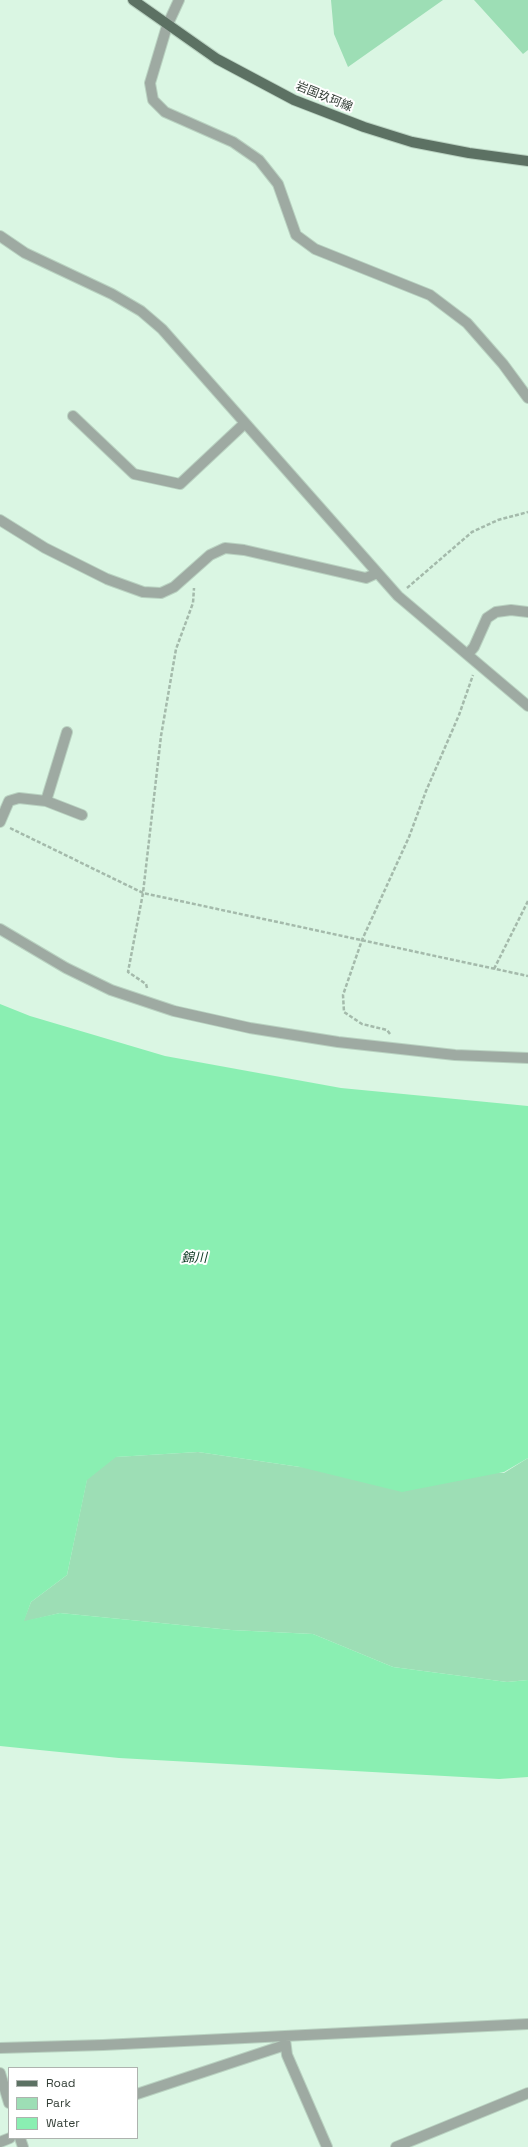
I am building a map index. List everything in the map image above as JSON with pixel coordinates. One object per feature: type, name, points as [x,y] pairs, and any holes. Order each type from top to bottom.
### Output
[{"type":"main road","name":"岩国玖珂線","points":[[132,0],[167,26],[217,59],[294,100],[364,127],[412,142],[469,153],[528,161]]},
{"type":"street","points":[[179,0],[167,26],[150,83],[153,100],[165,112],[233,142],[259,160],[278,184],[296,235],[315,249],[430,295],[467,323],[503,364],[528,398]]},
{"type":"street","points":[[0,236],[25,253],[112,294],[141,311],[162,329],[244,424],[398,596],[528,706]]},
{"type":"street","points":[[73,416],[134,474],[180,484],[244,424]]},
{"type":"street","points":[[0,520],[52,552],[107,579],[143,592],[161,593],[174,587],[210,555],[225,548],[244,550],[366,578],[377,574]]},
{"type":"street","points":[[468,654],[474,646],[487,618],[496,612],[511,610],[528,612]]},
{"type":"street","points":[[46,801],[67,732]]},
{"type":"street","points":[[4,825],[9,801],[18,798],[46,801],[82,815]]},
{"type":"street","points":[[0,929],[72,972],[111,990],[174,1011],[250,1028],[394,1050],[455,1055],[528,1058]]},
{"type":"street","points":[[0,2048],[285,2040],[528,2024]]},
{"type":"street","points":[[138,2094],[285,2040]]},
{"type":"street","points":[[285,2040],[287,2055],[327,2147]]},
{"type":"street","points":[[0,2073],[8,2100]]},
{"type":"street","points":[[396,2147],[528,2093]]},
{"type":"path","points":[[398,596],[472,532],[498,520],[528,512]]},
{"type":"path","points":[[147,991],[146,984],[128,972],[144,893],[161,736],[176,649],[193,603],[198,565]]},
{"type":"path","points":[[394,1050],[394,1038],[387,1030],[362,1024],[344,1012],[343,996],[362,940],[408,837],[459,715],[473,673],[479,664]]},
{"type":"path","points":[[4,825],[144,893],[528,976]]},
{"type":"path","points":[[494,969],[528,901]]},
{"type":"green space","points":[[331,0],[443,0],[348,67],[334,34]]},
{"type":"green space","points":[[474,0],[528,0],[528,50],[523,54]]},
{"type":"green space","points":[[198,1452],[300,1467],[504,1473],[528,1458],[528,1680],[507,1682],[393,1667],[313,1634],[231,1630],[60,1613],[23,1622],[31,1602],[67,1575],[87,1479],[115,1457]]},
{"type":"water","name":"錦川","points":[[0,1004],[30,1016],[165,1056],[341,1088],[528,1106],[528,1458],[504,1472],[402,1492],[300,1467],[198,1452],[116,1457],[87,1480],[67,1575],[31,1602],[24,1621],[60,1613],[231,1630],[313,1634],[393,1667],[507,1682],[528,1680],[528,1777],[499,1779],[119,1758],[0,1746]]}]
